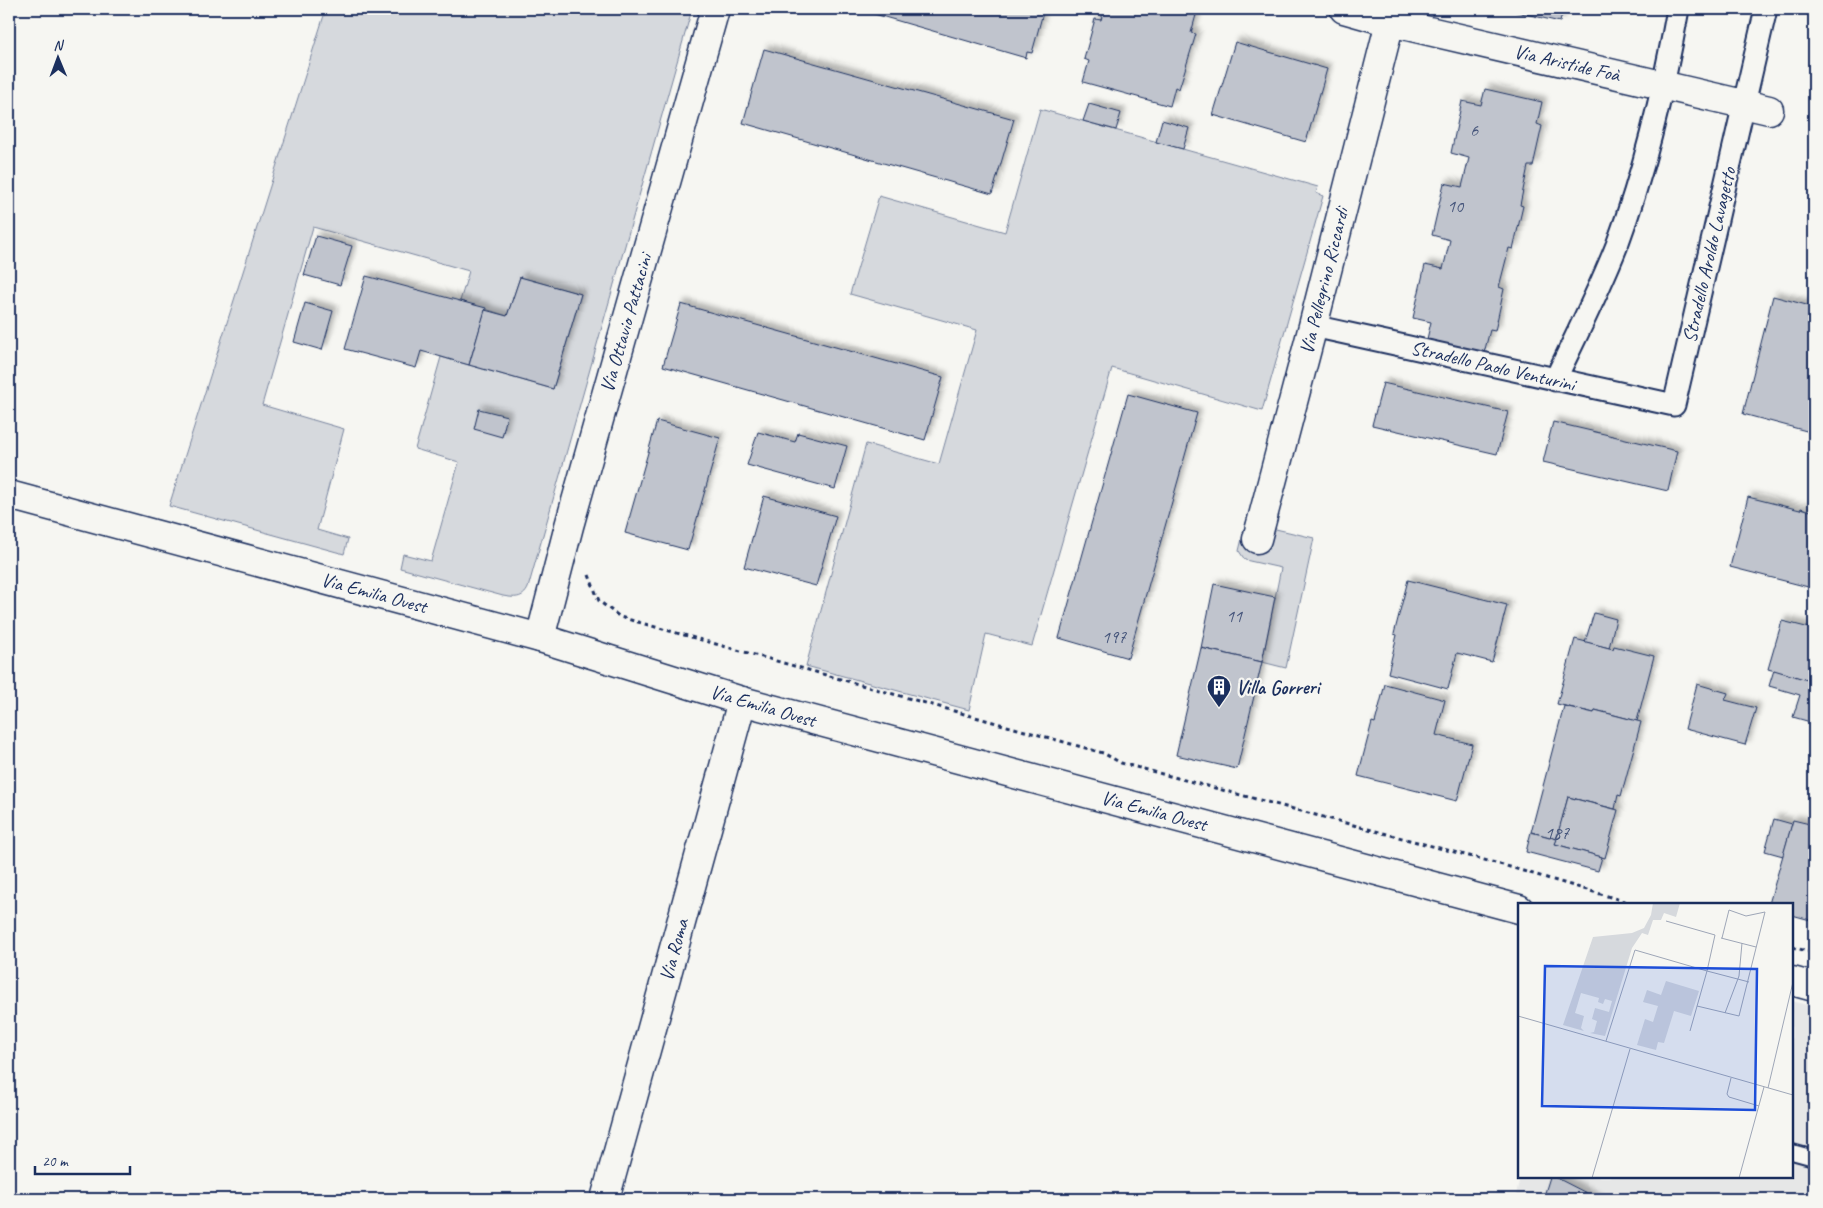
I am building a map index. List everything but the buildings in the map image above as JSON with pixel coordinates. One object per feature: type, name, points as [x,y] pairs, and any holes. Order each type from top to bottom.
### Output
[{"type":"street","name":"Via Ottavio Pattacini","points":[[540,638],[569,526],[715,9]]},
{"type":"street","name":"Via Aristide Foà","points":[[1344,9],[1392,15],[1662,85],[1756,107]]},
{"type":"street","points":[[1555,380],[1594,299],[1616,246],[1645,157],[1678,9]]},
{"type":"street","name":"Stradello Aroldo Lavagetto","points":[[1674,406],[1756,107],[1766,9]]},
{"type":"street","name":"Via Pellegrino Riccardi","points":[[1257,539],[1392,15]]},
{"type":"street","name":"Stradello Paolo Venturini","points":[[1313,326],[1674,406]]},
{"type":"street","name":"Via Emilia Ovest","points":[[9,494],[540,638],[742,702],[1518,909]]},
{"type":"street","name":"Via Roma","points":[[606,1199],[742,702]]},
{"type":"street","points":[[1793,981],[1814,987]]},
{"type":"lane","points":[[1793,1152],[1814,1158]]},
{"type":"path","points":[[587,569],[599,601],[620,617],[1103,753],[1121,763],[1503,865],[1631,903]]},
{"type":"shaded area","points":[[326,9],[692,9],[528,588],[521,596],[503,596],[400,568],[403,554],[431,561],[459,462],[415,449],[441,357],[553,389],[581,294],[520,277],[507,316],[460,301],[469,271],[313,227],[262,405],[344,429],[317,530],[348,539],[344,554],[169,506]]},
{"type":"shaded area","points":[[1040,109],[1318,187],[1316,193],[1323,196],[1262,411],[1112,368],[1032,646],[986,634],[969,710],[806,666],[866,444],[939,464],[977,330],[850,294],[879,196],[1005,232]]},
{"type":"shaded area","points":[[1246,522],[1314,538],[1286,668],[1262,662],[1281,568],[1245,560],[1239,551]]},
{"type":"shaded area","points":[[1793,1001],[1814,1007],[1814,1199],[1515,1199],[1520,1178],[1793,1178]]},
{"type":"place","name":"Villa Gorreri","points":[[1219,708]]}]
